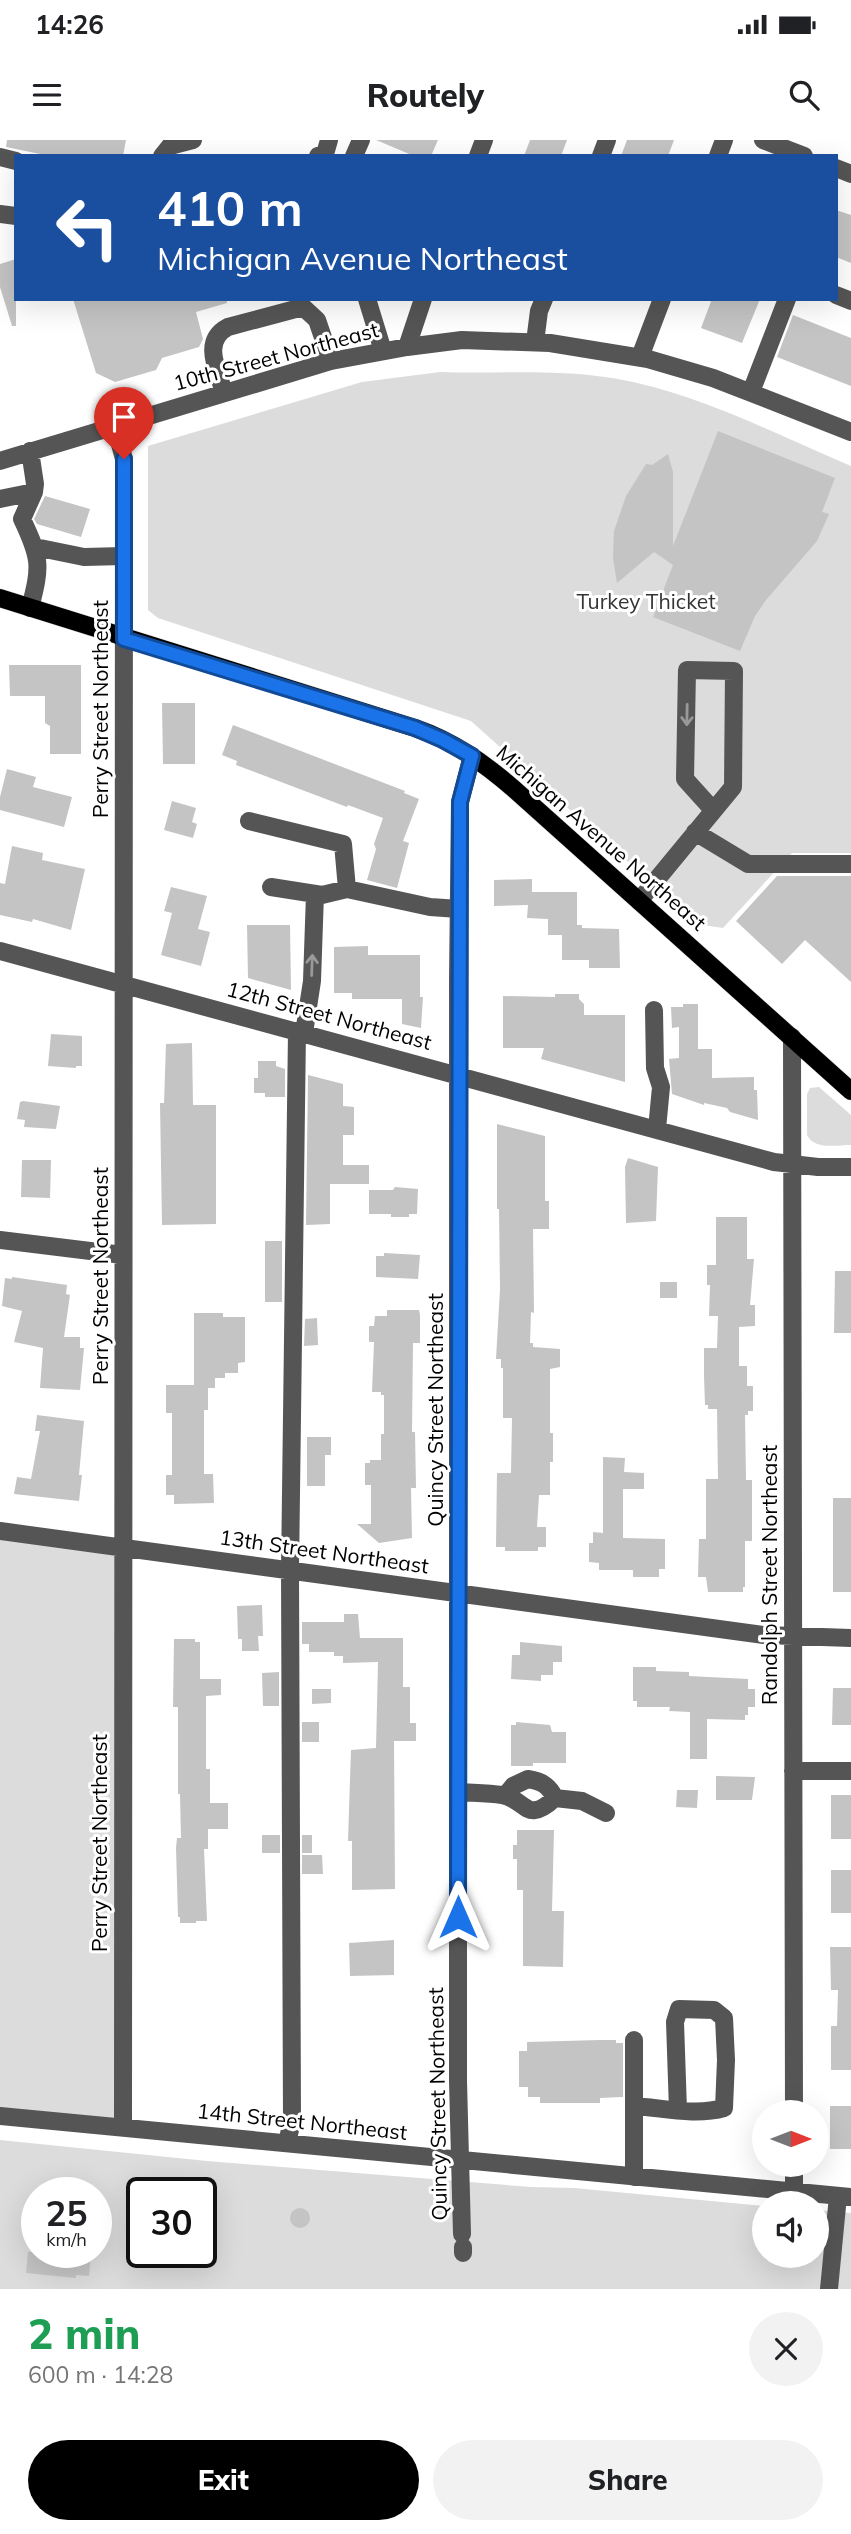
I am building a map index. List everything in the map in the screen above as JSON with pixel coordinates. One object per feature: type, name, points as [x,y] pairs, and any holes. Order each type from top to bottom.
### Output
[{"type":"main road","name":"Michigan Avenue Northeast","points":[[0,598],[415,728],[472,756],[496,774],[851,1091]]},
{"type":"street","points":[[164,154],[170,146],[192,140]]},
{"type":"street","points":[[763,140],[799,154]]},
{"type":"street","points":[[368,301],[383,351]]},
{"type":"street","points":[[407,347],[422,301]]},
{"type":"street","points":[[535,342],[539,311],[543,301]]},
{"type":"street","points":[[640,357],[661,301]]},
{"type":"street","points":[[751,392],[786,301]]},
{"type":"street","points":[[224,393],[212,351],[215,338],[228,327],[303,307],[317,320],[331,361]]},
{"type":"street","name":"10th Street Northeast","points":[[0,461],[331,361],[462,340],[535,342],[640,357],[686,368],[851,432]]},
{"type":"street","name":"Perry Street Northeast","points":[[115,426],[124,459],[122,2127]]},
{"type":"street","points":[[30,451],[36,484],[22,519],[35,547],[39,572],[30,608]]},
{"type":"street","points":[[0,499],[34,492]]},
{"type":"street","points":[[35,547],[84,556],[124,555]]},
{"type":"street","points":[[639,901],[733,787],[734,671],[687,670],[685,779],[713,810]]},
{"type":"street","name":"Quincy Street Northeast","points":[[463,2245],[458,1792],[459,909],[460,802],[472,756]]},
{"type":"street","points":[[249,821],[343,844],[347,889]]},
{"type":"street","points":[[695,832],[748,864],[851,864]]},
{"type":"street","points":[[271,887],[322,895],[347,889],[430,907],[459,909]]},
{"type":"street","points":[[288,2143],[292,2122],[290,1570],[300,1032],[312,981],[315,894]]},
{"type":"street","name":"12th Street Northeast","points":[[0,951],[774,1161],[851,1167]]},
{"type":"street","points":[[654,1010],[655,1068],[661,1087],[657,1129]]},
{"type":"street","name":"Randolph Street Northeast","points":[[792,1037],[794,2100]]},
{"type":"street","points":[[0,1240],[123,1255]]},
{"type":"street","name":"13th Street Northeast","points":[[0,1531],[793,1637],[851,1638]]},
{"type":"street","points":[[793,1771],[851,1771]]},
{"type":"street","points":[[505,1796],[513,1786],[528,1779],[543,1783],[555,1798]]},
{"type":"street","points":[[458,1792],[505,1796],[533,1811],[545,1808],[555,1798]]},
{"type":"street","points":[[555,1798],[582,1801],[606,1813]]},
{"type":"street","points":[[634,2106],[678,2110],[710,2112],[724,2108],[724,2018],[714,2010],[679,2010],[675,2022],[678,2110]]},
{"type":"street","points":[[634,2040],[634,2177]]},
{"type":"street","name":"14th Street Northeast","points":[[0,2116],[794,2191]]},
{"type":"street","points":[[794,2177],[794,2191]]},
{"type":"street","points":[[829,2289],[844,2196]]},
{"type":"green space","name":"Turkey Thicket","points":[[440,372],[564,373],[637,383],[668,391],[731,414],[851,466],[851,853],[792,853],[723,928],[697,924],[471,721],[158,618],[148,610],[148,446],[362,382]]},
{"type":"green space","points":[[819,1087],[851,1115],[851,1145],[820,1145],[810,1140],[807,1135],[807,1094],[810,1088]]},
{"type":"green space","points":[[0,1531],[123,1548],[123,2127],[0,2116]]},
{"type":"green space","points":[[0,2140],[207,2161],[531,2187],[574,2188],[752,2205],[752,2268],[829,2268],[829,2211],[851,2213],[851,2289],[0,2289]]},
{"type":"building","points":[[7,140],[126,140],[123,154],[40,154],[6,147]]},
{"type":"building","points":[[376,140],[438,140],[432,154],[409,154]]},
{"type":"building","points":[[530,140],[567,140],[562,154],[525,154]]},
{"type":"building","points":[[627,140],[674,140],[669,154],[622,154]]},
{"type":"building","points":[[838,211],[851,215],[851,263],[838,258]]},
{"type":"building","points":[[14,260],[16,326],[12,326],[0,287],[0,264]]},
{"type":"building","points":[[74,301],[227,301],[196,312],[203,339],[199,347],[162,358],[156,370],[115,382],[96,373]]},
{"type":"building","points":[[711,301],[759,301],[742,343],[701,328]]},
{"type":"building","points":[[793,315],[851,338],[851,386],[777,357]]},
{"type":"building","points":[[718,431],[835,478],[822,512],[829,514],[817,541],[766,600],[755,616],[740,651],[653,617],[673,565],[654,552],[617,583],[613,558],[614,531],[626,496],[646,464],[652,465],[668,454],[673,472],[673,546]]},
{"type":"building","points":[[45,496],[90,509],[81,537],[37,524],[34,519]]},
{"type":"building","points":[[9,665],[81,665],[81,754],[50,754],[50,726],[45,723],[45,696],[10,696]]},
{"type":"building","points":[[162,703],[195,703],[195,764],[163,764]]},
{"type":"building","points":[[233,725],[405,791],[404,793],[419,799],[403,841],[409,843],[397,888],[367,880],[376,849],[374,844],[383,818],[236,765],[237,761],[222,755]]},
{"type":"building","points":[[7,769],[36,777],[33,787],[72,797],[64,827],[0,810],[0,797]]},
{"type":"building","points":[[172,801],[196,808],[192,822],[197,824],[193,838],[164,830]]},
{"type":"building","points":[[12,846],[43,853],[42,860],[85,869],[71,930],[33,919],[32,922],[0,915],[0,883],[5,884]]},
{"type":"building","points":[[777,876],[851,876],[851,982],[805,940],[782,964],[736,921]]},
{"type":"building","points":[[532,879],[532,892],[577,892],[577,925],[582,925],[582,928],[619,929],[620,968],[589,968],[589,960],[562,960],[562,935],[548,935],[548,919],[527,918],[528,905],[494,906],[494,880]]},
{"type":"building","points":[[171,887],[207,896],[198,929],[210,932],[201,966],[161,955],[172,913],[164,911]]},
{"type":"building","points":[[247,925],[290,925],[291,990],[248,978]]},
{"type":"building","points":[[368,946],[368,955],[420,955],[420,997],[423,997],[421,1028],[402,1024],[402,999],[352,999],[352,993],[334,993],[334,947]]},
{"type":"building","points":[[555,994],[579,994],[579,999],[584,1004],[584,1015],[625,1015],[625,1082],[541,1059],[544,1048],[503,1048],[503,996],[555,997]]},
{"type":"building","points":[[683,1004],[698,1004],[698,1049],[712,1049],[712,1078],[754,1077],[758,1120],[730,1112],[727,1108],[704,1105],[672,1094],[669,1059],[679,1058],[679,1027],[672,1028],[671,1007],[683,1007]]},
{"type":"building","points":[[51,1034],[82,1036],[82,1066],[48,1066]]},
{"type":"building","points":[[192,1043],[193,1105],[216,1105],[216,1224],[162,1225],[160,1103],[164,1103],[166,1044]]},
{"type":"building","points":[[258,1061],[276,1061],[276,1066],[285,1069],[285,1097],[265,1097],[265,1093],[254,1093],[254,1078],[258,1078]]},
{"type":"building","points":[[308,1075],[343,1084],[343,1106],[354,1107],[354,1135],[343,1135],[343,1165],[369,1165],[369,1184],[330,1184],[330,1224],[306,1225]]},
{"type":"building","points":[[20,1102],[60,1106],[56,1129],[24,1127],[25,1120],[17,1119]]},
{"type":"building","points":[[497,1124],[545,1136],[545,1201],[549,1201],[549,1229],[533,1229],[534,1313],[531,1312],[530,1343],[533,1343],[533,1347],[560,1349],[560,1367],[550,1369],[553,1462],[550,1462],[550,1495],[539,1495],[537,1527],[546,1527],[546,1547],[538,1547],[538,1551],[505,1551],[505,1547],[496,1547],[497,1473],[511,1473],[512,1418],[503,1418],[503,1368],[501,1359],[496,1359],[500,1289]]},
{"type":"building","points":[[628,1158],[658,1167],[656,1221],[626,1223],[625,1167]]},
{"type":"building","points":[[22,1160],[51,1160],[50,1198],[21,1197]]},
{"type":"building","points":[[395,1187],[418,1189],[417,1214],[391,1217],[391,1214],[369,1214],[369,1190],[393,1190]]},
{"type":"building","points":[[716,1217],[747,1217],[747,1259],[754,1259],[750,1305],[755,1305],[755,1326],[739,1327],[739,1366],[747,1366],[747,1386],[753,1386],[753,1411],[748,1411],[748,1415],[745,1415],[746,1480],[752,1480],[752,1541],[745,1541],[743,1592],[708,1592],[706,1577],[698,1577],[699,1539],[706,1539],[706,1479],[718,1479],[717,1409],[708,1409],[708,1405],[705,1405],[704,1376],[704,1348],[717,1348],[718,1316],[709,1316],[710,1285],[707,1285],[707,1265],[716,1265]]},
{"type":"building","points":[[265,1241],[282,1241],[282,1302],[265,1302]]},
{"type":"building","points":[[384,1253],[420,1255],[418,1279],[376,1277],[376,1256],[384,1256]]},
{"type":"building","points":[[835,1271],[851,1271],[851,1333],[834,1333]]},
{"type":"building","points":[[5,1278],[67,1285],[66,1294],[70,1295],[64,1337],[80,1337],[80,1348],[84,1348],[80,1390],[40,1388],[43,1348],[14,1342],[22,1311],[2,1306]]},
{"type":"building","points":[[660,1282],[677,1282],[677,1298],[660,1298]]},
{"type":"building","points":[[387,1310],[419,1310],[420,1315],[420,1343],[413,1343],[412,1432],[415,1432],[416,1488],[411,1488],[412,1538],[379,1543],[357,1524],[371,1524],[371,1485],[365,1485],[365,1463],[381,1460],[381,1434],[384,1434],[384,1395],[381,1395],[381,1392],[372,1392],[374,1342],[369,1342],[369,1326],[374,1326],[375,1316],[387,1316]]},
{"type":"building","points":[[194,1313],[223,1313],[223,1317],[245,1317],[245,1362],[238,1363],[238,1373],[225,1373],[225,1378],[215,1378],[215,1388],[208,1388],[208,1410],[204,1410],[204,1474],[213,1474],[214,1503],[174,1504],[174,1495],[166,1495],[166,1475],[172,1475],[172,1413],[166,1413],[166,1385],[194,1385]]},
{"type":"building","points":[[317,1318],[318,1345],[304,1346],[305,1319]]},
{"type":"building","points":[[37,1415],[84,1421],[79,1501],[14,1494],[17,1477],[31,1479],[40,1431],[35,1431]]},
{"type":"building","points":[[307,1437],[331,1437],[331,1455],[325,1455],[325,1486],[307,1486]]},
{"type":"building","points":[[603,1457],[625,1458],[624,1472],[644,1473],[644,1489],[623,1489],[623,1538],[665,1539],[665,1569],[659,1569],[659,1577],[633,1577],[633,1570],[599,1570],[599,1563],[589,1562],[589,1543],[593,1543],[593,1532],[603,1533]]},
{"type":"building","points":[[833,1498],[851,1498],[851,1592],[833,1592]]},
{"type":"building","points":[[262,1605],[263,1636],[258,1636],[259,1651],[242,1651],[242,1639],[238,1639],[237,1606]]},
{"type":"building","points":[[344,1614],[358,1614],[360,1638],[403,1638],[403,1687],[410,1687],[410,1723],[416,1723],[416,1741],[394,1741],[395,1889],[352,1890],[352,1841],[348,1841],[351,1750],[376,1748],[378,1662],[343,1663],[343,1656],[334,1656],[334,1652],[309,1652],[309,1644],[302,1644],[302,1622],[344,1622]]},
{"type":"building","points":[[174,1639],[195,1639],[195,1642],[200,1642],[200,1679],[221,1679],[221,1695],[206,1696],[206,1769],[210,1769],[210,1803],[228,1803],[228,1829],[208,1829],[208,1849],[204,1849],[207,1921],[196,1923],[180,1923],[178,1917],[176,1848],[177,1838],[181,1838],[178,1707],[173,1707]]},
{"type":"building","points":[[520,1642],[562,1646],[562,1662],[553,1662],[553,1675],[541,1675],[541,1681],[511,1679],[512,1655],[520,1655]]},
{"type":"building","points":[[633,1667],[689,1672],[689,1676],[748,1679],[748,1689],[755,1689],[755,1707],[748,1707],[745,1720],[707,1719],[707,1759],[690,1759],[690,1712],[669,1711],[670,1707],[637,1707],[637,1701],[633,1701]]},
{"type":"building","points":[[279,1672],[279,1706],[263,1706],[262,1673]]},
{"type":"building","points":[[833,1688],[851,1688],[851,1725],[832,1725]]},
{"type":"building","points":[[312,1689],[331,1689],[331,1703],[312,1704]]},
{"type":"building","points":[[302,1722],[319,1722],[319,1742],[302,1742]]},
{"type":"building","points":[[516,1722],[550,1725],[552,1732],[566,1732],[566,1763],[511,1766],[511,1725],[516,1725]]},
{"type":"building","points":[[716,1776],[755,1777],[752,1800],[716,1800]]},
{"type":"building","points":[[677,1790],[698,1790],[697,1808],[676,1807]]},
{"type":"building","points":[[831,1795],[851,1795],[851,1839],[831,1839]]},
{"type":"building","points":[[517,1830],[554,1830],[552,1911],[564,1911],[563,1967],[523,1966],[523,1890],[517,1890],[517,1859],[513,1859]]},
{"type":"building","points":[[262,1835],[280,1835],[280,1853],[262,1853]]},
{"type":"building","points":[[302,1835],[312,1835],[312,1853],[302,1853]]},
{"type":"building","points":[[302,1855],[322,1855],[323,1874],[302,1874]]},
{"type":"building","points":[[831,1870],[851,1870],[851,1913],[831,1913]]},
{"type":"building","points":[[394,1940],[394,1975],[350,1976],[349,1943]]},
{"type":"building","points":[[830,1947],[851,1947],[851,2070],[831,2070],[831,2026],[837,2026],[838,1990],[831,1990]]},
{"type":"building","points":[[616,2040],[616,2043],[623,2043],[623,2097],[600,2098],[600,2103],[540,2103],[540,2097],[528,2097],[528,2087],[519,2087],[519,2051],[527,2051],[527,2042]]},
{"type":"building","points":[[830,2106],[851,2106],[851,2149],[830,2149]]},
{"type":"building","points":[[300,2208],[307,2211],[310,2218],[307,2225],[300,2228],[293,2225],[290,2218],[293,2211]]},
{"type":"building","points":[[26,2268],[90,2268],[89,2276],[76,2275],[76,2278],[26,2273]]},
{"type":"route","points":[[124,459],[124,639],[415,728],[472,756],[460,802],[458,1917]]}]
